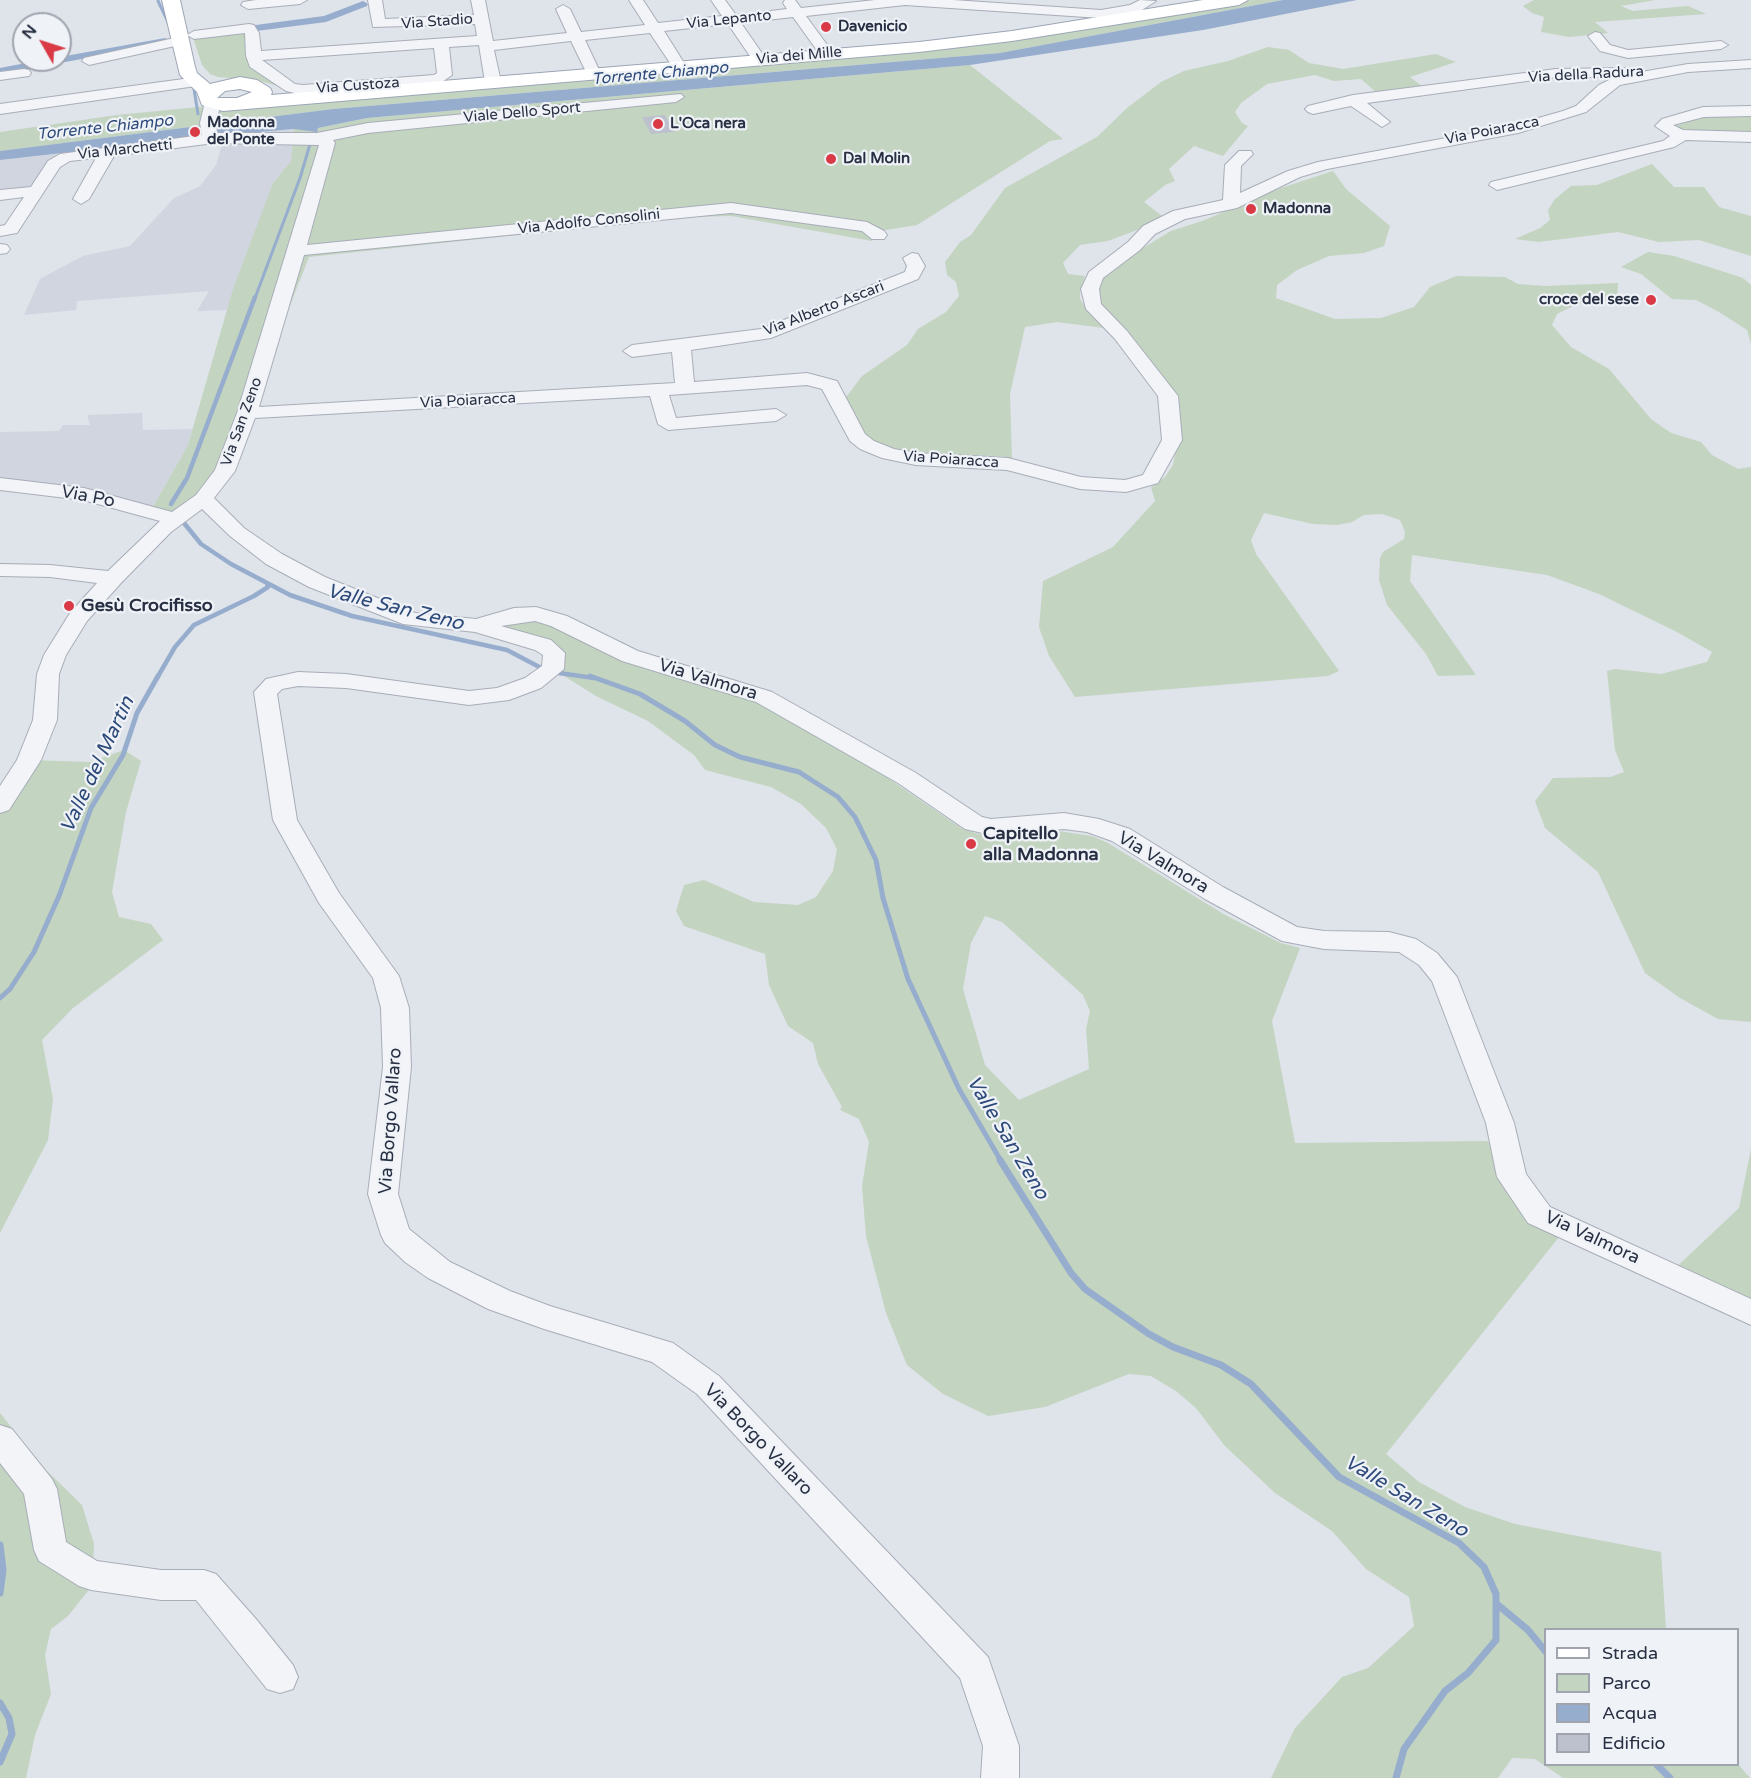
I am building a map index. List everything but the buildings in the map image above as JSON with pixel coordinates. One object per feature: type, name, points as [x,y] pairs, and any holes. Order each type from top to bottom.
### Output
[{"type":"main road","name":"Via dei Mille","points":[[203,94],[224,105],[249,98],[493,82],[826,53],[1012,36],[1089,15],[1202,6],[1239,0]]},
{"type":"main road","points":[[169,2],[187,38],[186,67],[203,94]]},
{"type":"main road","name":"Via dei Mille","points":[[203,94],[215,88],[233,84],[249,98]]},
{"type":"street","points":[[248,5],[300,0]]},
{"type":"street","name":"Via Stadio","points":[[361,0],[384,0]]},
{"type":"street","name":"Via Stadio","points":[[375,0],[378,24],[483,19]]},
{"type":"street","name":"Via Stadio","points":[[478,0],[493,82]]},
{"type":"street","points":[[636,0],[680,66]]},
{"type":"street","points":[[718,0],[759,59]]},
{"type":"street","points":[[788,0],[826,53]]},
{"type":"street","name":"Via Lepanto","points":[[1089,15],[1129,7],[1137,0]]},
{"type":"street","points":[[1143,0],[1156,0]]},
{"type":"street","points":[[1163,0],[1174,5],[1202,6]]},
{"type":"street","name":"Via Lepanto","points":[[486,43],[576,36],[905,1],[1089,15],[1134,9],[1149,1]]},
{"type":"street","points":[[563,9],[594,74]]},
{"type":"street","points":[[89,61],[187,38],[249,28],[252,33],[254,56],[486,43]]},
{"type":"street","points":[[1706,33],[1745,64]]},
{"type":"street","points":[[1595,36],[1605,48],[1628,54],[1721,45]]},
{"type":"street","name":"Via Custoza","points":[[254,56],[255,64],[291,88],[321,89],[437,79],[445,75],[441,44]]},
{"type":"street","name":"Via Poiaracca","points":[[247,413],[658,390],[807,379],[830,385],[857,437],[867,445],[889,454],[916,459],[1008,464],[1080,483],[1126,486],[1151,479],[1172,440],[1168,396],[1121,334],[1092,305],[1090,289],[1095,276],[1161,222],[1231,204],[1294,174],[1324,165],[1512,130],[1568,114],[1581,109],[1604,88],[1616,81],[1657,73],[1745,64]]},
{"type":"street","points":[[0,76],[24,73]]},
{"type":"street","name":"Via della Radura","points":[[1313,109],[1353,100],[1556,73],[1657,73]]},
{"type":"street","points":[[1479,83],[1494,96]]},
{"type":"street","points":[[1442,88],[1458,102]]},
{"type":"street","points":[[0,109],[203,94],[212,137],[322,140]]},
{"type":"street","name":"Viale Dello Sport","points":[[322,140],[368,128],[676,98]]},
{"type":"street","points":[[1353,100],[1382,122]]},
{"type":"street","points":[[1751,111],[1703,112],[1668,122],[1663,126],[1680,135],[1751,137]]},
{"type":"street","points":[[1497,185],[1668,144],[1680,138],[1680,135]]},
{"type":"street","name":"Via Marchetti","points":[[0,250],[5,230],[54,164],[66,157],[212,137]]},
{"type":"street","name":"Via San Zeno","points":[[0,805],[28,760],[45,720],[48,674],[54,655],[78,618],[113,578],[174,519],[203,499],[225,471],[247,413],[297,251],[322,140]]},
{"type":"street","points":[[81,199],[109,150]]},
{"type":"street","points":[[1231,204],[1233,165],[1245,154]]},
{"type":"street","points":[[0,195],[36,190]]},
{"type":"street","name":"Via Adolfo Consolini","points":[[297,251],[731,208],[867,227],[878,235]]},
{"type":"street","name":"Via Alberto Ascari","points":[[632,351],[765,334],[912,275],[916,266],[912,258]]},
{"type":"street","points":[[681,346],[685,387]]},
{"type":"street","points":[[658,390],[668,424],[671,445]]},
{"type":"street","points":[[668,424],[776,415]]},
{"type":"street","name":"Via Po","points":[[0,484],[84,494],[174,519]]},
{"type":"street","name":"Via Valmora","points":[[203,499],[257,547],[317,582],[411,619],[477,626],[513,615],[536,614],[559,621],[630,656],[764,697],[907,778],[974,823],[991,827],[1064,820],[1090,825],[1121,835],[1214,893],[1291,935],[1324,940],[1389,940],[1407,945],[1428,959],[1444,977],[1500,1123],[1512,1177],[1539,1215],[1751,1313]]},
{"type":"street","points":[[0,570],[50,571],[113,578]]},
{"type":"street","name":"Via Borgo Vallaro","points":[[477,626],[543,645],[554,653],[553,669],[533,683],[501,695],[469,698],[346,681],[298,679],[273,684],[265,692],[285,820],[328,897],[386,976],[395,1008],[397,1067],[383,1194],[396,1235],[416,1254],[440,1270],[499,1300],[544,1317],[662,1352],[708,1385],[975,1669],[1001,1746],[1000,1778]]},
{"type":"street","points":[[0,1439],[40,1489],[51,1550],[91,1575],[161,1585],[204,1585],[244,1630],[280,1677]]},
{"type":"shaded area","points":[[294,129],[291,161],[273,183],[227,310],[197,311],[209,291],[77,301],[76,310],[24,315],[40,279],[83,256],[130,246],[174,198],[200,186],[216,165],[225,135]]},
{"type":"shaded area","points":[[58,154],[34,190],[0,195],[0,160]]},
{"type":"shaded area","points":[[142,413],[143,430],[192,429],[188,445],[150,512],[0,484],[0,432],[59,431],[63,425],[90,425],[87,415]]},
{"type":"green space","points":[[1252,0],[1283,0],[1000,53],[333,109],[0,151],[0,132],[117,115],[371,90],[594,74],[1112,23]]},
{"type":"green space","points":[[1534,0],[1655,0],[1621,6],[1633,11],[1688,6],[1706,14],[1595,22],[1608,33],[1569,37],[1541,32],[1544,17],[1532,13],[1523,6]]},
{"type":"green space","points":[[245,28],[249,64],[285,88],[260,81],[218,77],[210,74],[202,65],[192,34]]},
{"type":"green space","points":[[1268,47],[1289,50],[1309,63],[1343,69],[1436,54],[1456,62],[1410,77],[1423,87],[1378,94],[1361,79],[1334,81],[1315,75],[1267,84],[1241,103],[1235,112],[1242,123],[1248,126],[1223,156],[1194,146],[1169,169],[1175,181],[1165,185],[1144,202],[1162,216],[1137,230],[1108,241],[1080,245],[1063,263],[1068,274],[1085,276],[1080,299],[1089,313],[1104,328],[1057,322],[1025,327],[1010,394],[1012,459],[1000,456],[913,454],[867,445],[838,397],[847,396],[862,376],[907,345],[918,329],[946,312],[959,296],[956,282],[947,275],[945,262],[960,242],[971,235],[1005,188],[1097,137],[1127,108],[1161,82],[1184,71],[1228,61]]},
{"type":"green space","points":[[970,65],[1063,139],[1050,141],[917,225],[880,231],[872,241],[731,216],[688,217],[309,257],[225,471],[174,519],[150,512],[188,445],[233,289],[273,183],[291,161],[294,129],[318,128],[367,118]]},
{"type":"green space","points":[[1726,115],[1751,116],[1751,135],[1689,133],[1673,127],[1697,118]]},
{"type":"green space","points":[[1652,164],[1674,187],[1704,187],[1719,207],[1751,216],[1751,256],[1699,240],[1659,242],[1618,232],[1539,242],[1515,239],[1540,228],[1550,220],[1548,210],[1555,199],[1571,186],[1597,185]]},
{"type":"green space","points":[[1333,171],[1346,189],[1390,226],[1384,246],[1364,253],[1329,256],[1297,270],[1277,285],[1276,298],[1335,319],[1381,318],[1414,307],[1430,287],[1456,276],[1505,277],[1518,284],[1545,286],[1618,283],[1617,299],[1575,305],[1557,314],[1552,325],[1571,347],[1609,369],[1651,419],[1671,433],[1701,442],[1712,455],[1738,469],[1751,467],[1751,1022],[1718,1019],[1680,998],[1645,973],[1598,872],[1545,828],[1535,801],[1553,778],[1610,777],[1624,772],[1615,750],[1607,671],[1615,669],[1661,674],[1707,662],[1712,652],[1675,631],[1599,594],[1547,575],[1412,555],[1410,581],[1476,675],[1438,676],[1426,654],[1387,605],[1379,580],[1380,558],[1383,552],[1404,539],[1405,532],[1400,520],[1382,514],[1364,515],[1352,522],[1337,525],[1313,524],[1264,513],[1251,540],[1256,554],[1339,671],[1328,676],[1075,697],[1049,656],[1039,627],[1043,581],[1113,547],[1155,501],[1151,487],[1165,477],[1173,465],[1180,430],[1140,347],[1100,304],[1097,292],[1102,276],[1123,260],[1171,231],[1205,220],[1269,192]]},
{"type":"green space","points":[[1648,252],[1674,256],[1709,267],[1743,278],[1751,285],[1751,344],[1747,330],[1719,312],[1696,300],[1672,299],[1641,274],[1621,267]]},
{"type":"green space","points":[[535,619],[770,703],[860,759],[961,828],[978,834],[1051,830],[1092,836],[1108,843],[1225,915],[1281,943],[1300,948],[1272,1021],[1295,1143],[1488,1141],[1494,1158],[1559,1237],[1386,1454],[1419,1482],[1465,1507],[1515,1524],[1661,1552],[1666,1628],[1544,1628],[1544,1765],[1535,1759],[1512,1758],[1498,1778],[1271,1778],[1295,1728],[1342,1677],[1368,1668],[1414,1626],[1409,1597],[1366,1569],[1332,1531],[1275,1493],[1224,1445],[1196,1408],[1176,1391],[1151,1376],[1129,1374],[1045,1407],[988,1416],[943,1394],[907,1365],[886,1313],[866,1236],[862,1186],[869,1142],[859,1119],[840,1110],[842,1107],[818,1064],[813,1043],[788,1026],[769,985],[765,954],[684,926],[676,911],[684,885],[704,880],[754,902],[798,905],[816,897],[833,871],[837,849],[826,828],[801,804],[771,787],[705,770],[694,755],[648,721],[596,696],[553,669],[553,653],[477,626]],"holes":[[[985,916],[1002,922],[1083,995],[1090,1011],[1086,1029],[1089,1069],[1019,1100],[985,1065],[963,989],[971,943]]]},
{"type":"green space","points":[[124,750],[141,761],[126,812],[112,892],[119,917],[151,924],[163,940],[73,1008],[42,1040],[53,1099],[48,1140],[0,1233],[0,805],[29,760],[90,762]]},
{"type":"green space","points":[[1751,1149],[1751,1321],[1668,1275],[1739,1208]]},
{"type":"green space","points":[[0,1413],[46,1470],[82,1505],[94,1544],[92,1586],[68,1616],[51,1629],[45,1655],[51,1694],[35,1735],[26,1778],[0,1778]]},
{"type":"green space","points":[[1739,1765],[1750,1778],[1563,1778],[1545,1766]]},
{"type":"water","points":[[1283,0],[1357,0],[1203,30],[970,65],[367,118],[318,128],[317,132],[294,129],[225,135],[0,160],[0,151],[333,109],[1000,53]]},
{"type":"waterway","points":[[158,1],[169,24]]},
{"type":"waterway","points":[[233,31],[326,19],[363,4]]},
{"type":"waterway","points":[[72,58],[165,41]]},
{"type":"waterway","points":[[0,71],[12,69]]},
{"type":"waterway","points":[[194,89],[198,114]]},
{"type":"waterway","name":"Valle San Zeno","points":[[255,298],[300,178],[311,141]]},
{"type":"waterway","name":"Valle San Zeno","points":[[171,504],[187,478],[255,297]]},
{"type":"waterway","name":"Valle San Zeno","points":[[184,523],[201,544],[231,564],[290,595],[352,616],[507,650],[545,670]]},
{"type":"waterway","name":"Valle del Martin","points":[[157,678],[175,647],[194,625],[254,596],[268,587],[267,583]]},
{"type":"waterway","name":"Valle San Zeno","points":[[552,672],[594,678]]},
{"type":"waterway","name":"Valle del Martin","points":[[0,998],[10,989],[34,952],[59,896],[91,808],[123,755],[137,713],[158,676]]},
{"type":"waterway","name":"Valle San Zeno","points":[[590,676],[640,694],[685,721],[715,745],[740,757],[799,772],[838,797],[855,817],[876,860],[883,898],[908,979],[959,1089],[1001,1161]]},
{"type":"waterway","name":"Valle San Zeno","points":[[1000,1160],[1071,1273],[1085,1289],[1149,1334],[1173,1347],[1221,1365],[1251,1384],[1339,1477],[1459,1543],[1484,1567],[1496,1594],[1496,1640],[1468,1673],[1445,1691],[1404,1749],[1396,1778]]},
{"type":"waterway","name":"Valle del Martin","points":[[0,1545],[3,1570],[0,1593]]},
{"type":"waterway","name":"Valle San Zeno","points":[[1498,1605],[1528,1630],[1544,1650]]},
{"type":"waterway","name":"Valle del Martin","points":[[0,1703],[9,1718],[12,1734],[0,1762]]},
{"type":"waterway","name":"Valle San Zeno","points":[[1658,1766],[1670,1778]]},
{"type":"place","name":"Davenicio","points":[[826,27]]},
{"type":"place","name":"L'Oca nera","points":[[658,124]]},
{"type":"place","name":"Madonna del Ponte","points":[[195,132]]},
{"type":"place","name":"Dal Molin","points":[[831,159]]},
{"type":"place","name":"Madonna","points":[[1251,209]]},
{"type":"place","name":"croce del sese","points":[[1651,300]]},
{"type":"place","name":"Gesù Crocifisso","points":[[69,606]]},
{"type":"place","name":"Capitello alla Madonna","points":[[971,844]]},
{"type":"water label","name":"Torrente Chiampo","points":[[660,74]]},
{"type":"water label","name":"Torrente Chiampo","points":[[105,128]]}]
